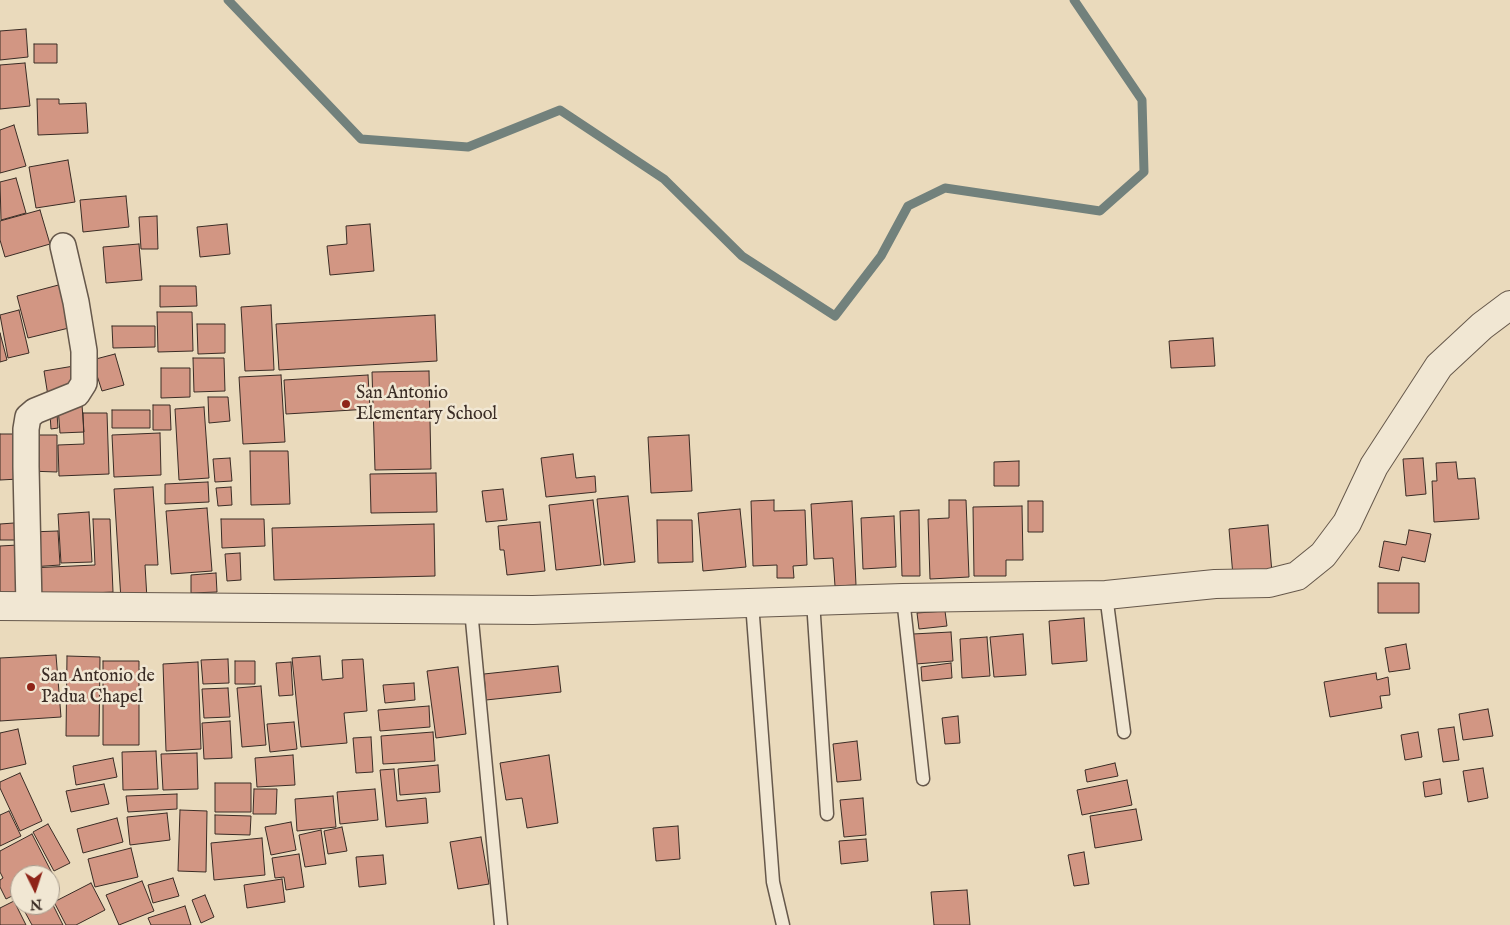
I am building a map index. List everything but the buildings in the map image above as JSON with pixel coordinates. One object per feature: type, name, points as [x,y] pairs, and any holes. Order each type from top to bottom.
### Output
[{"type":"street","points":[[29,606],[26,467],[26,429],[28,417],[35,411],[77,394],[84,383],[84,351],[78,312],[63,246]]},
{"type":"street","points":[[0,606],[284,606],[471,610],[903,598],[1106,595],[1215,584],[1269,583],[1297,576],[1323,555],[1346,523],[1374,466],[1438,366],[1482,326],[1510,305]]},
{"type":"lane","points":[[1106,595],[1124,732]]},
{"type":"lane","points":[[903,598],[923,779]]},
{"type":"lane","points":[[814,601],[827,814]]},
{"type":"lane","points":[[752,603],[772,882],[783,925]]},
{"type":"lane","points":[[471,610],[501,925]]},
{"type":"waterway","points":[[228,0],[361,139],[468,147],[560,110],[664,179],[742,256],[835,316],[881,256],[908,206],[945,188],[1100,211],[1144,172],[1142,100],[1074,0]]},
{"type":"place","name":"San Antonio Elementary School","points":[[346,404]]},
{"type":"place","name":"San Antonio de Padua Chapel","points":[[31,687]]}]
